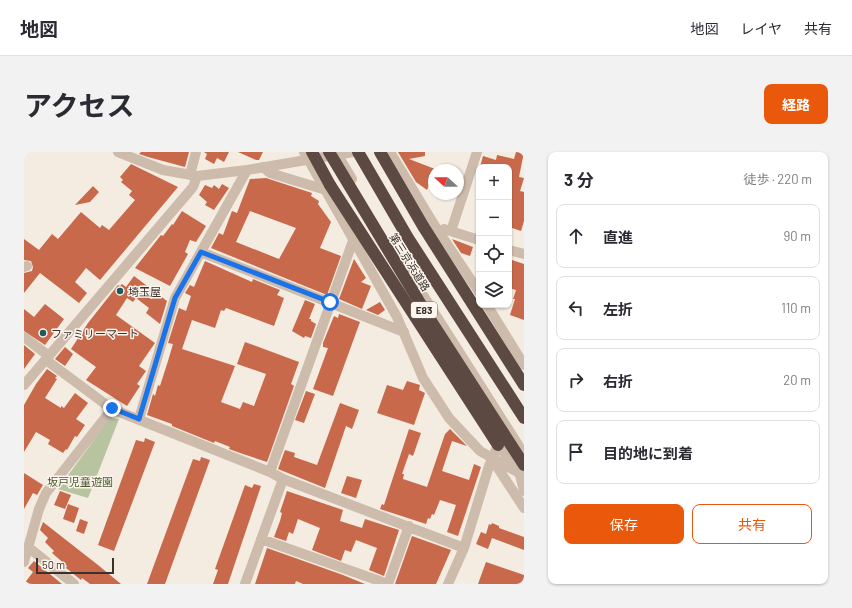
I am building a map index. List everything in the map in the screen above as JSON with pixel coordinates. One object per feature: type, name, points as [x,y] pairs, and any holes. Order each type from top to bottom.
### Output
[{"type":"highway","name":"第三京浜道路","points":[[358,152],[408,238],[524,418]]},
{"type":"highway","points":[[380,152],[429,226],[524,385]]},
{"type":"highway","name":"第三京浜道路","points":[[334,153],[429,318],[522,470]]},
{"type":"highway","points":[[308,154],[330,185],[498,445]]},
{"type":"street","points":[[118,152],[157,168],[194,176],[263,168],[308,154],[352,152],[430,283],[524,425]]},
{"type":"street","points":[[24,385],[193,187],[196,152]]},
{"type":"street","points":[[390,152],[429,226],[476,288]]},
{"type":"street","points":[[451,231],[477,152]]},
{"type":"street","points":[[334,153],[524,454]]},
{"type":"street","points":[[308,154],[326,190],[354,238],[404,332],[423,378],[450,418],[480,451],[492,459],[522,470]]},
{"type":"street","points":[[263,168],[270,173],[326,190]]},
{"type":"street","points":[[139,419],[175,298],[247,170]]},
{"type":"street","points":[[429,226],[476,239]]},
{"type":"street","points":[[270,472],[354,238]]},
{"type":"street","points":[[512,251],[524,254]]},
{"type":"street","points":[[201,252],[404,332]]},
{"type":"street","points":[[489,308],[524,365]]},
{"type":"street","points":[[24,337],[47,358],[112,408],[270,472],[283,479],[464,548]]},
{"type":"street","points":[[24,562],[46,494],[112,408]]},
{"type":"street","points":[[512,434],[522,470],[524,484]]},
{"type":"street","points":[[448,584],[464,548],[492,459],[498,445],[522,470],[524,491]]},
{"type":"street","points":[[492,459],[524,508]]},
{"type":"street","points":[[245,584],[283,479]]},
{"type":"street","points":[[261,539],[388,584],[409,526]]},
{"type":"street","points":[[28,548],[74,584]]},
{"type":"green space","name":"坂戸児童遊園","points":[[110,418],[119,419],[88,498],[58,489]]},
{"type":"building","points":[[141,152],[189,152],[185,167],[139,154]]},
{"type":"building","points":[[204,152],[229,152],[224,162],[217,158],[214,164],[205,159],[207,154]]},
{"type":"building","points":[[238,152],[263,152],[259,160],[256,160]]},
{"type":"building","points":[[398,152],[425,152],[425,156],[409,159],[428,166],[427,190],[416,182]]},
{"type":"building","points":[[516,152],[524,152],[519,177],[524,178],[520,191],[524,192],[524,221],[521,231],[512,228],[512,164],[481,164],[483,156],[496,160],[497,155],[514,159]]},
{"type":"building","points":[[131,164],[178,187],[100,280],[86,268],[75,282],[87,293],[79,303],[40,273],[24,293],[24,273],[32,271],[33,267],[31,261],[24,260],[24,239],[39,250],[52,234],[58,239],[81,212],[100,228],[102,225],[109,230],[135,200],[129,195],[132,191],[121,182],[123,180],[120,177]]},
{"type":"building","points":[[266,178],[312,193],[311,196],[319,201],[318,204],[331,222],[320,248],[341,256],[327,295],[211,248],[219,233],[223,235],[232,211],[237,213],[250,179]],"holes":[[[250,211],[296,228],[279,259],[236,242]]]},
{"type":"building","points":[[222,184],[229,188],[214,210],[205,205],[207,202],[199,195],[205,185],[212,188],[214,185],[219,189]]},
{"type":"building","points":[[93,186],[99,192],[90,202],[75,205]]},
{"type":"building","points":[[182,211],[206,226],[196,242],[190,240],[185,252],[188,254],[170,286],[135,268],[161,235],[163,236],[172,224],[173,225]]},
{"type":"building","points":[[452,239],[473,247],[470,256],[461,253]]},
{"type":"building","points":[[354,259],[366,278],[361,282],[371,286],[362,309],[339,299]]},
{"type":"building","points":[[512,260],[524,264],[524,320],[510,315],[516,290],[512,289]]},
{"type":"building","points":[[205,261],[252,282],[253,279],[280,290],[277,295],[284,298],[274,326],[226,308],[224,311],[221,310],[215,328],[192,320],[182,349],[235,366],[221,402],[240,409],[243,402],[254,406],[266,374],[237,364],[245,342],[299,362],[291,384],[294,386],[267,462],[229,449],[230,447],[215,441],[214,443],[172,426],[172,424],[147,415],[153,394],[155,396],[158,385],[160,386],[168,361],[173,344],[168,343],[179,308],[186,311],[191,296],[185,293],[190,285],[194,287]]},
{"type":"building","points":[[134,276],[167,301],[160,324],[146,313],[149,308],[136,298],[133,302],[127,298],[116,315],[155,343],[139,366],[146,371],[137,384],[140,386],[127,406],[86,380],[96,367],[71,349],[88,323],[118,285],[120,286],[122,284],[126,287]]},
{"type":"building","points":[[305,300],[315,304],[309,319],[316,324],[311,338],[305,336],[304,338],[292,331]]},
{"type":"building","points":[[380,302],[385,310],[378,315],[366,310]]},
{"type":"building","points":[[45,304],[64,319],[45,345],[24,331],[24,309],[34,317]]},
{"type":"building","points":[[339,314],[360,322],[333,396],[313,389],[328,348],[323,347],[323,343],[334,316],[338,318]]},
{"type":"building","points":[[24,345],[35,354],[24,369]]},
{"type":"building","points":[[65,347],[73,354],[65,366],[55,359]]},
{"type":"building","points":[[47,369],[57,376],[55,378],[57,379],[45,398],[61,408],[61,406],[64,408],[75,393],[88,403],[76,419],[85,425],[77,437],[75,436],[67,450],[66,449],[63,453],[48,444],[50,440],[36,432],[24,452],[24,405]]},
{"type":"building","points":[[407,381],[420,385],[419,390],[425,393],[414,425],[377,413],[387,385],[403,390]]},
{"type":"building","points":[[306,391],[315,394],[304,423],[295,420]]},
{"type":"building","points":[[340,403],[359,410],[352,429],[346,426],[325,488],[278,469],[285,450],[295,453],[294,457],[317,465]]},
{"type":"building","points":[[409,429],[421,433],[413,456],[409,454],[402,474],[404,474],[403,479],[427,487],[445,434],[450,429],[467,446],[452,441],[442,471],[469,480],[474,464],[481,467],[458,536],[447,532],[456,505],[440,500],[434,515],[432,514],[430,519],[428,518],[426,524],[380,509],[382,504],[384,505]]},
{"type":"building","points":[[145,438],[155,442],[114,551],[98,545],[136,440],[144,442]]},
{"type":"building","points":[[201,457],[210,460],[165,584],[147,584],[193,459],[200,461]]},
{"type":"building","points":[[24,473],[43,485],[37,495],[33,493],[24,509]]},
{"type":"building","points":[[347,476],[362,480],[356,498],[341,493]]},
{"type":"building","points":[[254,484],[261,486],[228,584],[213,584],[218,570],[215,569],[245,485],[252,488]]},
{"type":"building","points":[[60,491],[71,495],[65,509],[54,505]]},
{"type":"building","points":[[287,491],[343,510],[340,521],[362,528],[365,519],[399,530],[384,576],[369,570],[377,548],[356,540],[351,552],[345,550],[341,561],[312,550],[320,528],[298,519],[293,534],[289,532],[286,541],[274,537],[280,521],[282,513],[280,512]]},
{"type":"building","points":[[68,504],[79,508],[74,523],[63,519]]},
{"type":"building","points":[[80,519],[88,522],[84,534],[76,531]]},
{"type":"building","points":[[43,522],[121,584],[90,584],[82,578],[81,580],[66,568],[67,566],[52,553],[54,551],[45,542],[48,538],[40,530]]},
{"type":"building","points":[[492,523],[499,526],[499,528],[524,537],[524,550],[492,538],[488,549],[476,544],[481,532],[486,534],[489,524],[491,525]]},
{"type":"building","points":[[412,536],[451,550],[436,584],[395,584]]},
{"type":"building","points":[[267,548],[365,584],[303,584],[296,581],[295,584],[255,584]]},
{"type":"building","points":[[34,561],[62,584],[24,584],[33,572],[28,568]]},
{"type":"building","points":[[486,562],[524,575],[524,584],[478,584]]},
{"type":"place","name":"埼玉屋","points":[[120,291]]},
{"type":"place","name":"ファミリーマート","points":[[43,333]]},
{"type":"route","points":[[112,408],[139,419],[175,298],[201,252],[330,302]]}]
